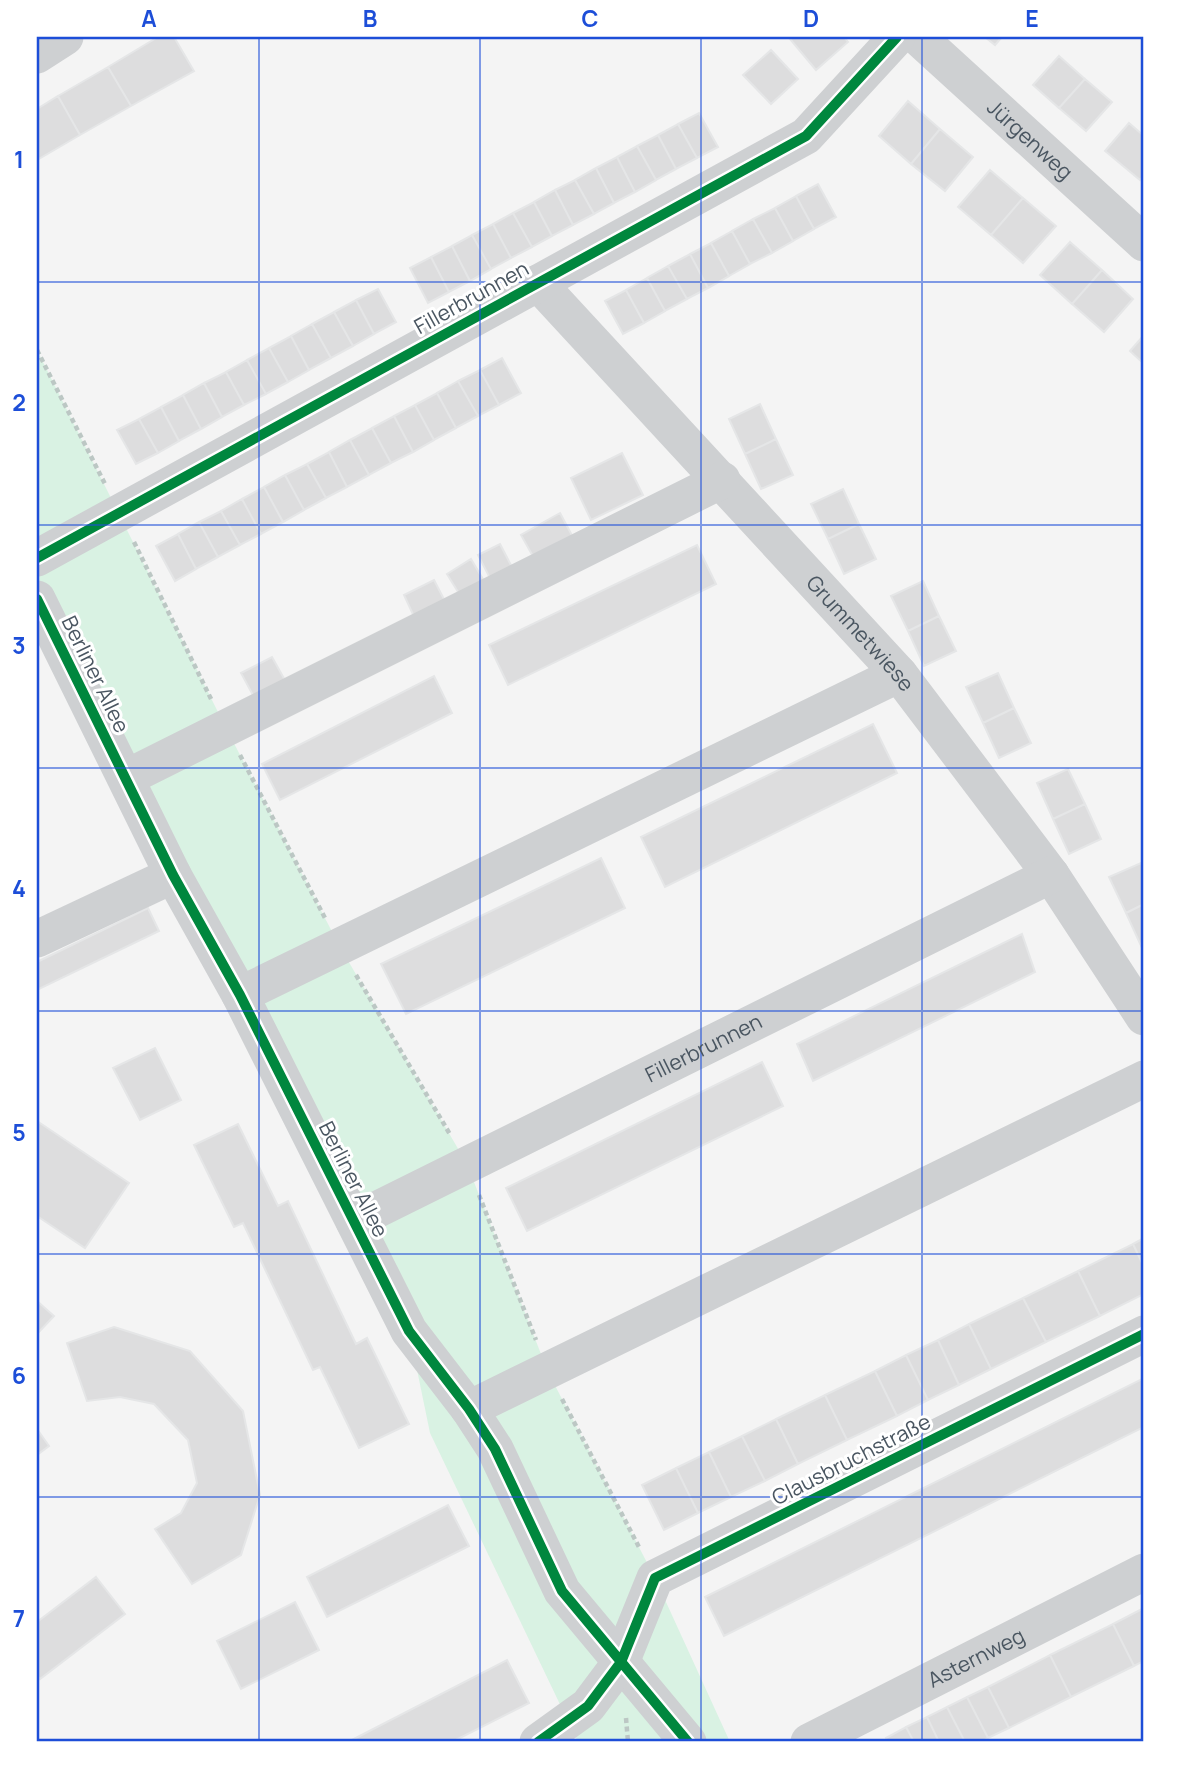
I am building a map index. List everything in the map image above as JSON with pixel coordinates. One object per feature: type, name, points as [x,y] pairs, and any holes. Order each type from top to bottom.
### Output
[{"type":"street","points":[[37,55],[65,37]]},
{"type":"street","name":"Fillerbrunnen","points":[[37,558],[806,136],[897,37]]},
{"type":"street","name":"Jürgenweg","points":[[918,37],[1144,243]]},
{"type":"street","name":"Grummetwiese","points":[[538,283],[899,674],[1051,875],[1144,1017]]},
{"type":"street","points":[[126,778],[722,480]]},
{"type":"street","name":"Berliner Allee","points":[[37,599],[173,875],[240,995],[409,1331],[469,1409],[495,1449],[562,1591],[688,1742]]},
{"type":"street","points":[[240,995],[899,674]]},
{"type":"street","points":[[37,939],[173,875]]},
{"type":"street","name":"Fillerbrunnen","points":[[354,1221],[1051,875]]},
{"type":"street","points":[[469,1409],[1144,1079]]},
{"type":"street","name":"Clausbruchstraße","points":[[538,1742],[589,1706],[621,1662],[655,1578],[1144,1334]]},
{"type":"street","name":"Asternweg","points":[[810,1742],[1144,1572]]},
{"type":"green space","points":[[37,350],[226,728],[340,947],[467,1164],[548,1372],[655,1578],[730,1742],[578,1742],[430,1433],[409,1331],[37,599]]},
{"type":"building","points":[[158,37],[174,37],[194,71],[131,106],[108,67]]},
{"type":"building","points":[[844,37],[848,42],[816,70],[790,39]]},
{"type":"building","points":[[985,37],[1002,37],[995,45]]},
{"type":"building","points":[[771,50],[798,79],[771,104],[743,75]]},
{"type":"building","points":[[1059,56],[1085,79],[1059,108],[1033,85]]},
{"type":"building","points":[[108,67],[131,106],[80,135],[58,96]]},
{"type":"building","points":[[1085,79],[1112,102],[1086,131],[1059,108]]},
{"type":"building","points":[[58,96],[80,135],[37,160],[37,109]]},
{"type":"building","points":[[908,101],[940,129],[911,164],[879,136]]},
{"type":"building","points":[[699,113],[718,147],[697,158],[678,124]]},
{"type":"building","points":[[1129,123],[1144,136],[1144,175],[1140,180],[1105,151]]},
{"type":"building","points":[[678,124],[697,158],[676,169],[658,135]]},
{"type":"building","points":[[940,129],[973,157],[945,191],[911,164]]},
{"type":"building","points":[[658,135],[676,169],[656,180],[637,146]]},
{"type":"building","points":[[637,146],[656,180],[635,192],[617,157]]},
{"type":"building","points":[[617,157],[635,192],[614,203],[596,168]]},
{"type":"building","points":[[596,168],[614,203],[594,214],[575,180]]},
{"type":"building","points":[[990,170],[1023,198],[991,235],[958,207]]},
{"type":"building","points":[[575,180],[594,214],[573,225],[555,190]]},
{"type":"building","points":[[818,184],[836,217],[814,229],[796,196]]},
{"type":"building","points":[[555,190],[573,225],[552,236],[534,202]]},
{"type":"building","points":[[796,196],[814,229],[793,241],[775,208]]},
{"type":"building","points":[[1023,198],[1056,226],[1023,263],[991,235]]},
{"type":"building","points":[[534,202],[552,236],[532,247],[513,213]]},
{"type":"building","points":[[775,208],[793,241],[772,253],[753,219]]},
{"type":"building","points":[[513,213],[532,247],[511,258],[493,224]]},
{"type":"building","points":[[753,219],[772,253],[750,264],[732,231]]},
{"type":"building","points":[[493,224],[511,258],[491,269],[472,235]]},
{"type":"building","points":[[732,231],[750,264],[729,276],[711,243]]},
{"type":"building","points":[[472,235],[491,269],[470,281],[452,246]]},
{"type":"building","points":[[1070,242],[1102,270],[1072,304],[1040,275]]},
{"type":"building","points":[[711,243],[729,276],[708,288],[690,254]]},
{"type":"building","points":[[452,246],[470,281],[449,292],[431,257]]},
{"type":"building","points":[[690,254],[708,288],[687,299],[668,266]]},
{"type":"building","points":[[431,257],[449,292],[428,303],[410,268]]},
{"type":"building","points":[[668,266],[687,299],[665,311],[647,278]]},
{"type":"building","points":[[1102,270],[1133,299],[1104,332],[1072,304]]},
{"type":"building","points":[[647,278],[665,311],[644,323],[626,290]]},
{"type":"building","points":[[378,289],[396,322],[374,334],[356,300]]},
{"type":"building","points":[[626,290],[644,323],[623,334],[605,301]]},
{"type":"building","points":[[356,300],[374,334],[353,346],[334,312]]},
{"type":"building","points":[[334,312],[353,346],[331,358],[312,324]]},
{"type":"building","points":[[312,324],[331,358],[309,370],[291,336]]},
{"type":"building","points":[[1144,335],[1144,364],[1130,351]]},
{"type":"building","points":[[291,336],[309,370],[288,382],[269,348]]},
{"type":"building","points":[[269,348],[288,382],[266,394],[247,360]]},
{"type":"building","points":[[502,358],[521,393],[499,405],[480,370]]},
{"type":"building","points":[[247,360],[266,394],[244,405],[226,372]]},
{"type":"building","points":[[480,370],[499,405],[478,416],[458,381]]},
{"type":"building","points":[[226,372],[244,405],[222,417],[204,383]]},
{"type":"building","points":[[458,381],[478,416],[456,428],[437,393]]},
{"type":"building","points":[[204,383],[222,417],[201,429],[183,395]]},
{"type":"building","points":[[437,393],[456,428],[434,440],[415,405]]},
{"type":"building","points":[[183,395],[201,429],[179,441],[161,407]]},
{"type":"building","points":[[760,404],[776,439],[745,454],[729,419]]},
{"type":"building","points":[[415,405],[434,440],[413,452],[394,416]]},
{"type":"building","points":[[161,407],[179,441],[158,453],[139,419]]},
{"type":"building","points":[[394,416],[413,452],[391,463],[372,428]]},
{"type":"building","points":[[139,419],[158,453],[136,464],[117,430]]},
{"type":"building","points":[[372,428],[391,463],[369,475],[350,440]]},
{"type":"building","points":[[776,439],[793,475],[761,489],[745,454]]},
{"type":"building","points":[[350,440],[369,475],[347,487],[329,452]]},
{"type":"building","points":[[329,452],[347,487],[326,498],[307,464]]},
{"type":"building","points":[[622,453],[643,495],[591,520],[571,478]]},
{"type":"building","points":[[307,464],[326,498],[304,510],[285,475]]},
{"type":"building","points":[[285,475],[304,510],[283,522],[264,487]]},
{"type":"building","points":[[264,487],[283,522],[261,534],[242,499]]},
{"type":"building","points":[[843,489],[859,524],[828,539],[811,504]]},
{"type":"building","points":[[242,499],[261,534],[240,545],[221,511]]},
{"type":"building","points":[[221,511],[240,545],[218,557],[199,522]]},
{"type":"building","points":[[560,513],[574,539],[535,560],[521,535]]},
{"type":"building","points":[[199,522],[218,557],[196,569],[178,534]]},
{"type":"building","points":[[859,524],[876,559],[844,574],[828,539]]},
{"type":"building","points":[[178,534],[196,569],[175,581],[156,546]]},
{"type":"building","points":[[500,544],[514,571],[492,582],[478,555]]},
{"type":"building","points":[[697,545],[716,584],[508,685],[489,645]]},
{"type":"building","points":[[471,559],[487,586],[463,600],[447,574]]},
{"type":"building","points":[[434,580],[447,605],[416,621],[404,595]]},
{"type":"building","points":[[923,581],[939,616],[908,631],[891,596]]},
{"type":"building","points":[[939,616],[956,651],[924,666],[908,631]]},
{"type":"building","points":[[272,657],[286,682],[255,699],[241,673]]},
{"type":"building","points":[[998,673],[1014,708],[983,723],[966,687]]},
{"type":"building","points":[[434,676],[452,713],[280,800],[262,764]]},
{"type":"building","points":[[1014,708],[1031,743],[999,758],[983,723]]},
{"type":"building","points":[[873,724],[897,773],[665,887],[641,837]]},
{"type":"building","points":[[1068,769],[1085,804],[1053,819],[1037,783]]},
{"type":"building","points":[[1085,804],[1101,839],[1069,854],[1053,819]]},
{"type":"building","points":[[601,858],[625,908],[406,1014],[381,964]]},
{"type":"building","points":[[1141,863],[1144,870],[1144,904],[1126,913],[1109,877]]},
{"type":"building","points":[[1144,904],[1144,947],[1142,948],[1126,913]]},
{"type":"building","points":[[148,908],[159,931],[37,990],[37,962]]},
{"type":"building","points":[[1022,934],[1035,972],[813,1081],[797,1044]]},
{"type":"building","points":[[155,1048],[181,1100],[140,1120],[113,1068]]},
{"type":"building","points":[[762,1062],[783,1106],[527,1231],[506,1188]]},
{"type":"building","points":[[37,1121],[129,1183],[85,1248],[37,1216]]},
{"type":"building","points":[[238,1124],[278,1206],[288,1201],[356,1344],[367,1338],[409,1424],[359,1448],[320,1367],[313,1370],[243,1223],[234,1227],[194,1145]]},
{"type":"building","points":[[1144,1238],[1144,1267],[1133,1244]]},
{"type":"building","points":[[1133,1244],[1144,1267],[1144,1294],[1100,1316],[1078,1271]]},
{"type":"building","points":[[1078,1271],[1100,1316],[1046,1342],[1023,1298]]},
{"type":"building","points":[[1023,1298],[1046,1342],[991,1369],[969,1324]]},
{"type":"building","points":[[37,1301],[54,1316],[37,1334]]},
{"type":"building","points":[[969,1324],[991,1369],[959,1385],[938,1340]]},
{"type":"building","points":[[114,1327],[190,1351],[243,1411],[260,1495],[241,1555],[192,1584],[155,1529],[181,1513],[197,1483],[188,1440],[154,1404],[120,1397],[87,1401],[67,1343]]},
{"type":"building","points":[[938,1340],[959,1385],[928,1400],[906,1355]]},
{"type":"building","points":[[906,1355],[928,1400],[897,1416],[875,1371]]},
{"type":"building","points":[[875,1371],[897,1416],[847,1440],[825,1395]]},
{"type":"building","points":[[1144,1378],[1144,1427],[724,1636],[705,1597]]},
{"type":"building","points":[[825,1395],[847,1440],[798,1464],[776,1419]]},
{"type":"building","points":[[776,1419],[798,1464],[765,1481],[742,1436]]},
{"type":"building","points":[[37,1429],[49,1446],[37,1455]]},
{"type":"building","points":[[742,1436],[765,1481],[731,1497],[709,1452]]},
{"type":"building","points":[[709,1452],[731,1497],[698,1513],[676,1468]]},
{"type":"building","points":[[676,1468],[698,1513],[664,1530],[642,1485]]},
{"type":"building","points":[[448,1505],[469,1546],[327,1617],[307,1577]]},
{"type":"building","points":[[96,1577],[125,1614],[40,1679],[37,1675],[37,1622]]},
{"type":"building","points":[[295,1602],[319,1650],[241,1689],[217,1641]]},
{"type":"building","points":[[1144,1608],[1144,1661],[1134,1666],[1113,1624]]},
{"type":"building","points":[[1113,1624],[1134,1666],[1071,1697],[1050,1655]]},
{"type":"building","points":[[1050,1655],[1071,1697],[1009,1728],[988,1687]]},
{"type":"building","points":[[507,1660],[529,1703],[452,1742],[348,1742]]},
{"type":"building","points":[[988,1687],[1009,1728],[988,1738],[967,1697]]},
{"type":"building","points":[[967,1697],[988,1738],[981,1742],[965,1742],[947,1707]]},
{"type":"building","points":[[947,1707],[965,1742],[939,1742],[927,1717]]},
{"type":"building","points":[[927,1717],[939,1742],[914,1742],[906,1727]]},
{"type":"building","points":[[906,1727],[914,1742],[888,1742],[886,1738]]},
{"type":"cycle path","points":[[37,558],[806,136],[897,37]]},
{"type":"cycle path","points":[[37,599],[173,875],[240,995],[409,1331],[469,1409],[495,1449],[562,1591],[688,1742]]},
{"type":"cycle path","points":[[538,1742],[588,1706],[621,1662],[655,1578],[1144,1334]]}]
